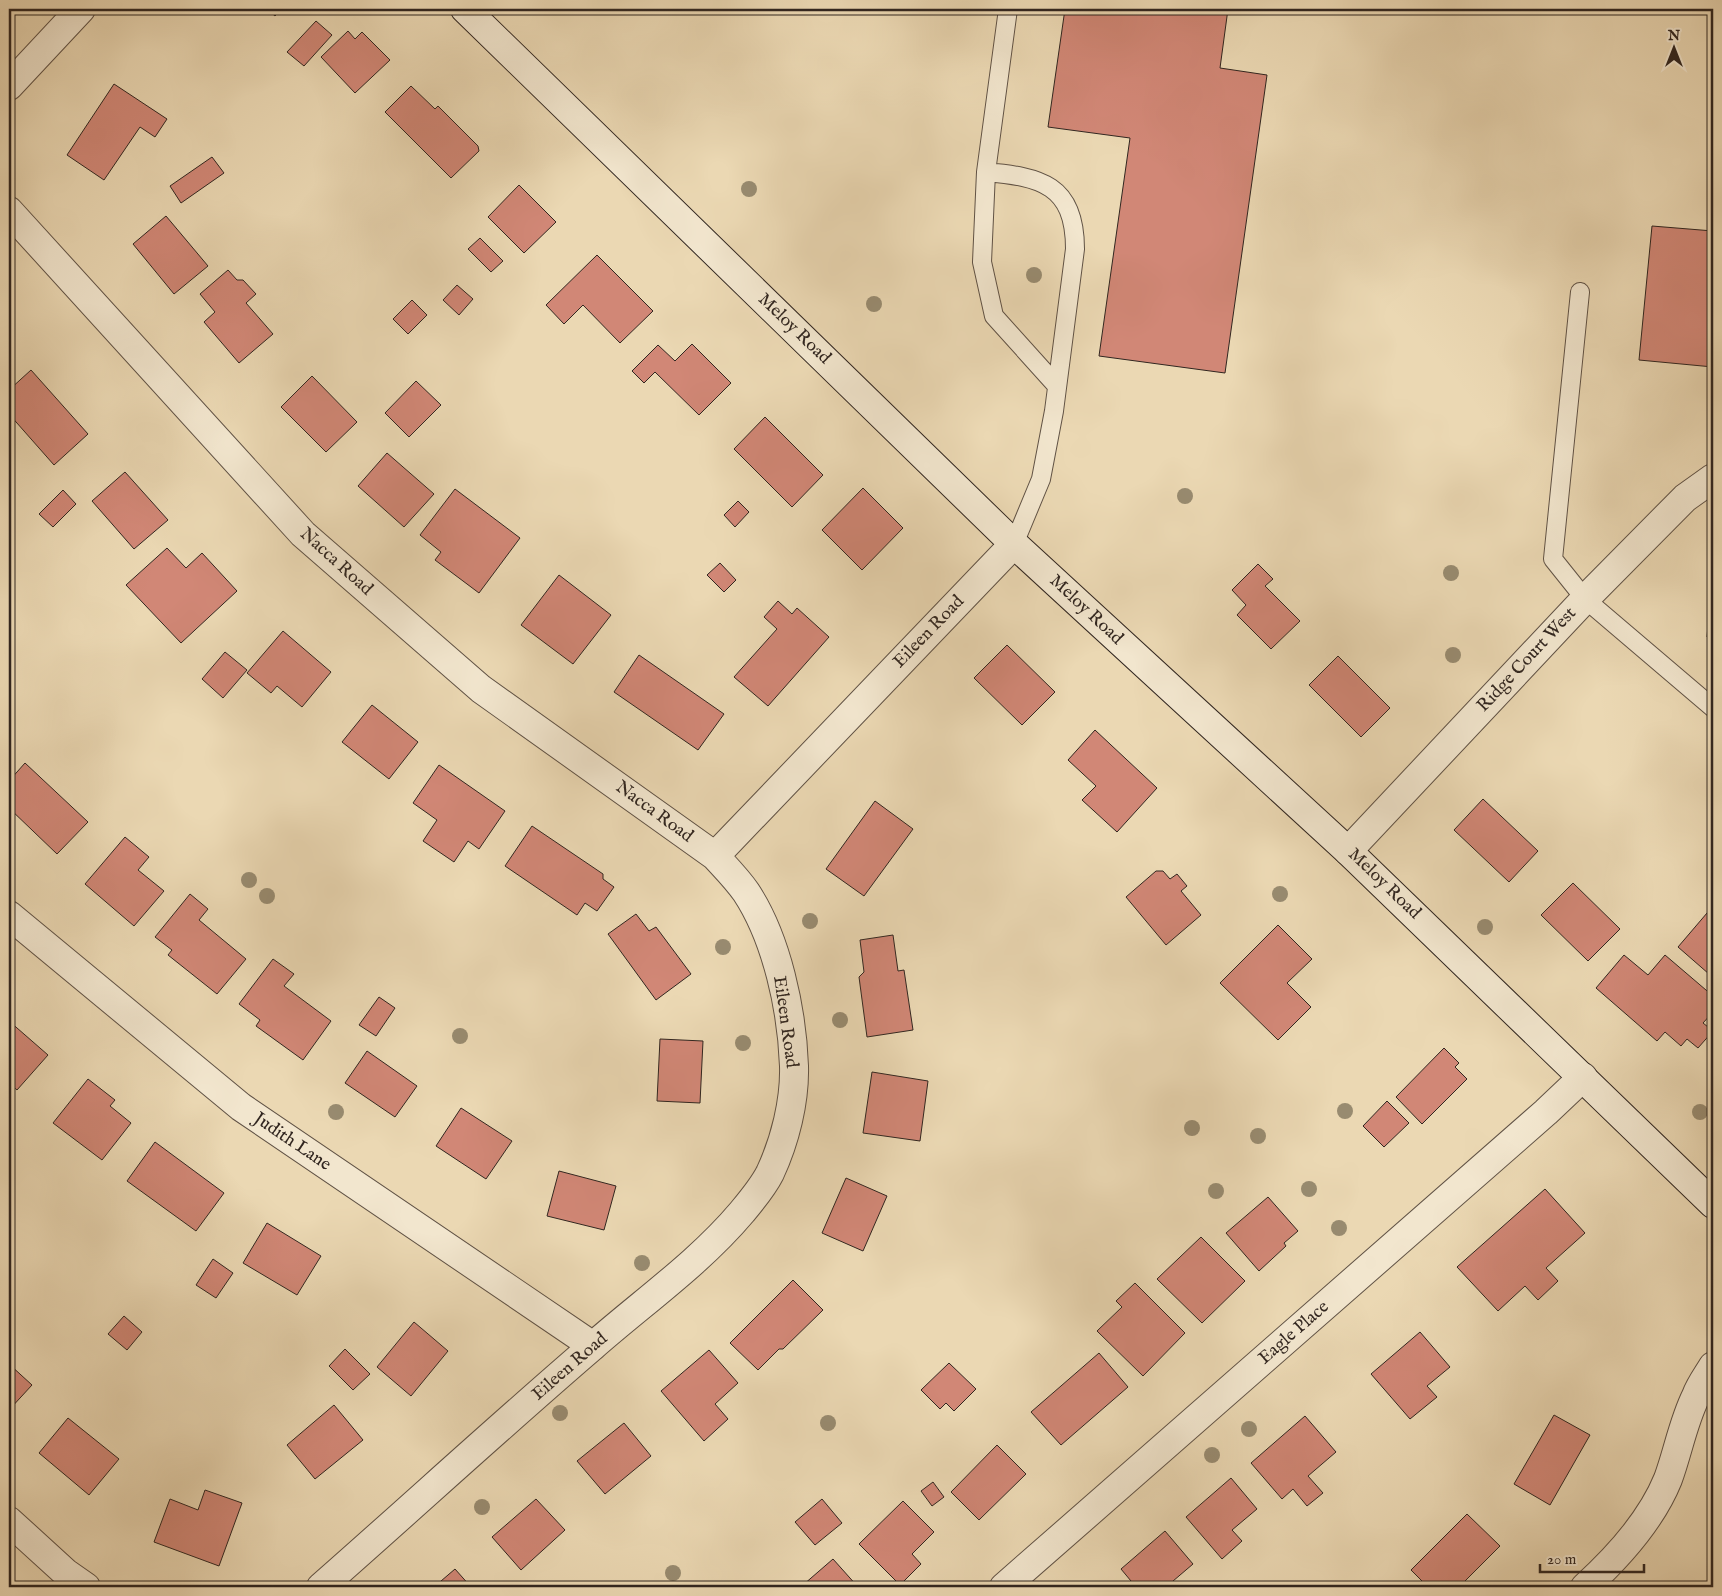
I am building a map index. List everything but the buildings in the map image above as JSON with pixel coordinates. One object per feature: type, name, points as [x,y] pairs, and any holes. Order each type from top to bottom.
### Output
[{"type":"street","points":[[9,86],[81,9]]},
{"type":"street","name":"Meloy Road","points":[[466,9],[1014,544],[1348,850],[1584,1076],[1713,1204]]},
{"type":"street","name":"Nacca Road","points":[[9,211],[303,534],[481,689],[715,856]]},
{"type":"street","name":"Ridge Court West","points":[[1348,850],[1585,599],[1685,498],[1713,478]]},
{"type":"street","name":"Eileen Road","points":[[321,1587],[593,1346],[703,1253],[755,1196],[770,1174],[787,1124],[794,1068],[789,1020],[780,974],[770,942],[748,894],[734,875],[715,856],[1014,544]]},
{"type":"street","name":"Judith Lane","points":[[9,915],[241,1107],[593,1346]]},
{"type":"street","name":"Eagle Place","points":[[1004,1587],[1546,1112],[1584,1076]]},
{"type":"street","points":[[1585,1587],[1603,1571],[1636,1533],[1653,1509],[1668,1478],[1696,1396],[1713,1366]]},
{"type":"street","points":[[9,1521],[66,1572],[86,1587]]},
{"type":"lane","points":[[1008,9],[986,172],[982,262],[994,316],[1057,386]]},
{"type":"lane","points":[[986,172],[1020,175],[1048,186],[1061,198],[1074,225],[1074,249],[1057,386],[1041,479],[1014,544]]},
{"type":"lane","points":[[1580,292],[1552,559],[1585,599],[1713,708]]}]
